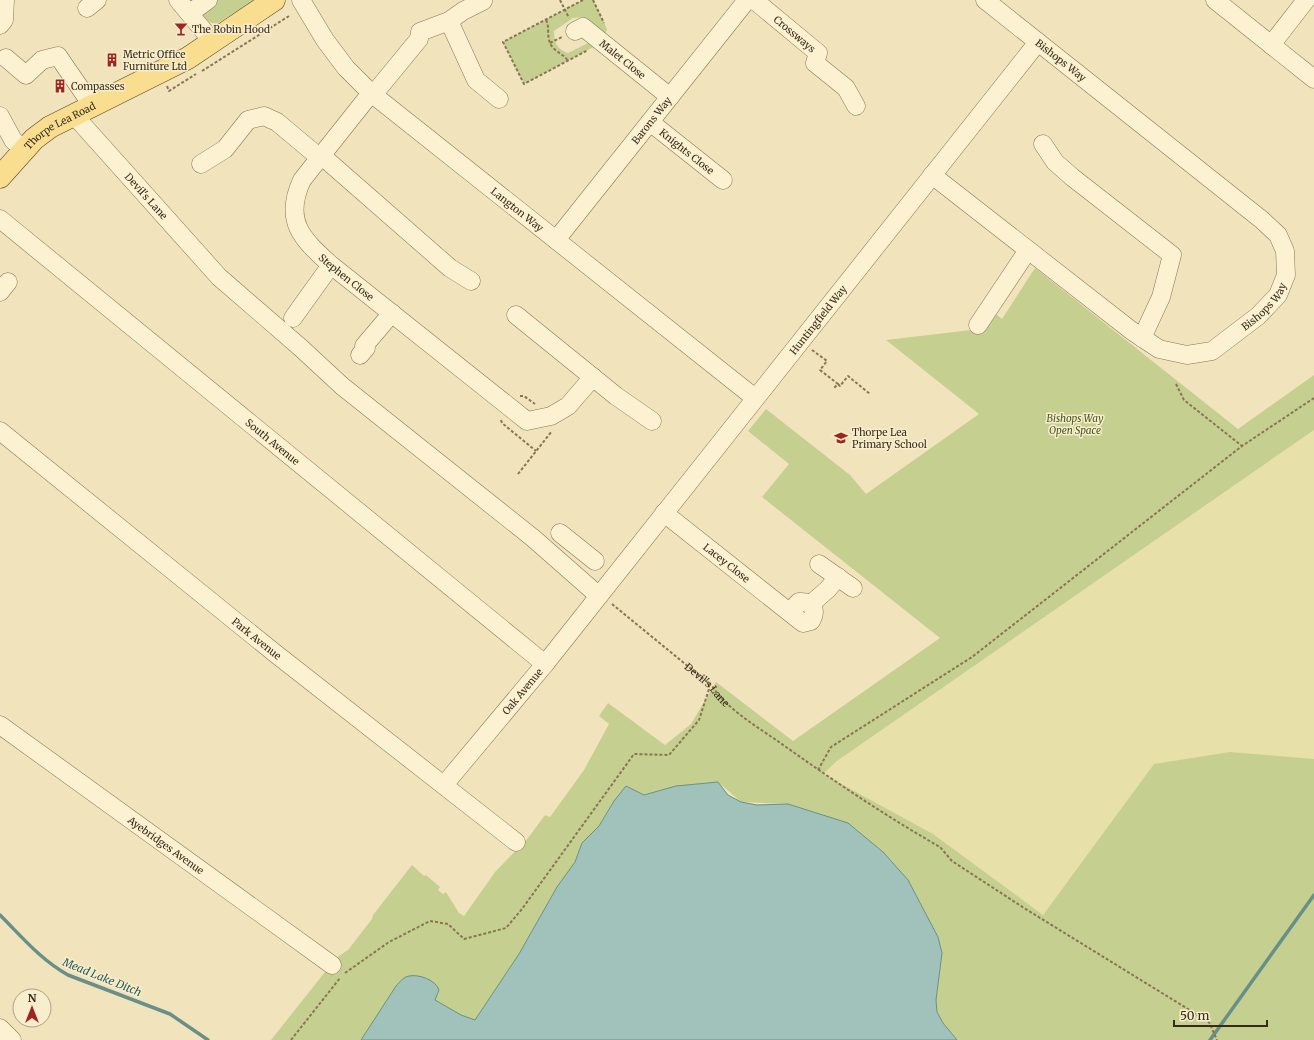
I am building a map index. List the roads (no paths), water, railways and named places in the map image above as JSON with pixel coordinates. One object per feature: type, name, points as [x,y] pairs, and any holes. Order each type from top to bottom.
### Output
[{"type":"main road","name":"Thorpe Lea Road","points":[[0,177],[34,139],[50,127],[73,114],[160,73],[214,42],[274,0]]},
{"type":"street","points":[[0,25],[4,20],[5,0]]},
{"type":"street","points":[[208,0],[184,6],[214,42]]},
{"type":"street","name":"Langton Way","points":[[301,0],[325,40],[346,68],[372,94],[755,398]]},
{"type":"street","name":"Barons Way","points":[[556,240],[747,0]]},
{"type":"street","name":"Crossways","points":[[754,0],[818,53],[815,63],[846,88],[856,106]]},
{"type":"street","name":"Bishops Way","points":[[932,175],[1142,338],[1159,349],[1187,355],[1212,351],[1258,316],[1278,295],[1286,275],[1284,251],[1278,235],[1262,220],[984,0]]},
{"type":"street","points":[[1215,0],[1314,79]]},
{"type":"street","points":[[1271,45],[1306,0]]},
{"type":"street","points":[[483,1],[463,11],[449,21],[476,80],[499,99]]},
{"type":"street","name":"Stephen Close","points":[[449,21],[420,32],[419,39],[302,180],[295,194],[295,207],[300,233],[307,244],[331,265],[527,421],[551,416],[568,406],[593,377]]},
{"type":"street","name":"Malet Close","points":[[575,31],[583,27],[670,96]]},
{"type":"street","name":"Huntingfield Way","points":[[600,595],[800,340],[1038,42]]},
{"type":"street","points":[[6,58],[26,75],[42,60],[58,56],[87,98],[98,103]]},
{"type":"street","name":"Devil's Lane","points":[[73,114],[219,277],[296,343],[342,386],[600,595]]},
{"type":"street","points":[[0,116],[13,140],[24,150]]},
{"type":"street","points":[[201,164],[225,149],[248,120],[264,116],[277,122],[321,157],[450,268],[471,281]]},
{"type":"street","name":"Knights Close","points":[[650,122],[723,180]]},
{"type":"street","points":[[1043,144],[1055,162],[1072,177],[1172,255],[1161,297],[1142,338]]},
{"type":"street","name":"South Avenue","points":[[0,219],[545,664]]},
{"type":"street","points":[[978,325],[1028,250]]},
{"type":"street","points":[[293,318],[331,265]]},
{"type":"street","points":[[360,355],[366,348],[364,346],[392,313]]},
{"type":"street","points":[[516,315],[593,377],[652,421]]},
{"type":"street","name":"Park Avenue","points":[[0,431],[276,654],[516,842]]},
{"type":"street","name":"Lacey Close","points":[[664,513],[803,623],[811,621],[814,616],[814,609],[811,604],[828,589],[838,577]]},
{"type":"street","points":[[560,533],[595,561]]},
{"type":"street","points":[[565,566],[578,548]]},
{"type":"street","points":[[819,564],[853,588]]},
{"type":"street","name":"Oak Avenue","points":[[444,785],[545,664],[600,595]]},
{"type":"street","name":"Ayebridges Avenue","points":[[0,726],[332,964]]},
{"type":"street","points":[[0,1028],[12,1040]]},
{"type":"water","points":[[718,782],[728,795],[741,802],[757,805],[788,804],[848,823],[883,852],[908,880],[938,937],[942,953],[936,1000],[937,1012],[943,1023],[957,1040],[361,1040],[396,986],[403,979],[409,976],[427,978],[437,986],[439,990],[435,1000],[461,1015],[475,1020],[519,954],[557,887],[575,862],[582,843],[599,826],[614,801],[626,786],[644,795],[676,786]]},
{"type":"waterway","points":[[1210,1040],[1314,895]]},
{"type":"waterway","name":"Mead Lake Ditch","points":[[0,915],[40,955],[58,969],[68,975],[170,1014],[208,1040]]},
{"type":"place","name":"The Robin Hood","points":[[181,29]]},
{"type":"place","name":"Metric Office Furniture Ltd","points":[[112,60]]},
{"type":"place","name":"Compasses","points":[[60,86]]},
{"type":"place","name":"Thorpe Lea Primary School","points":[[841,438]]},
{"type":"park label","name":"Bishops Way Open Space","points":[[1075,424]]}]
